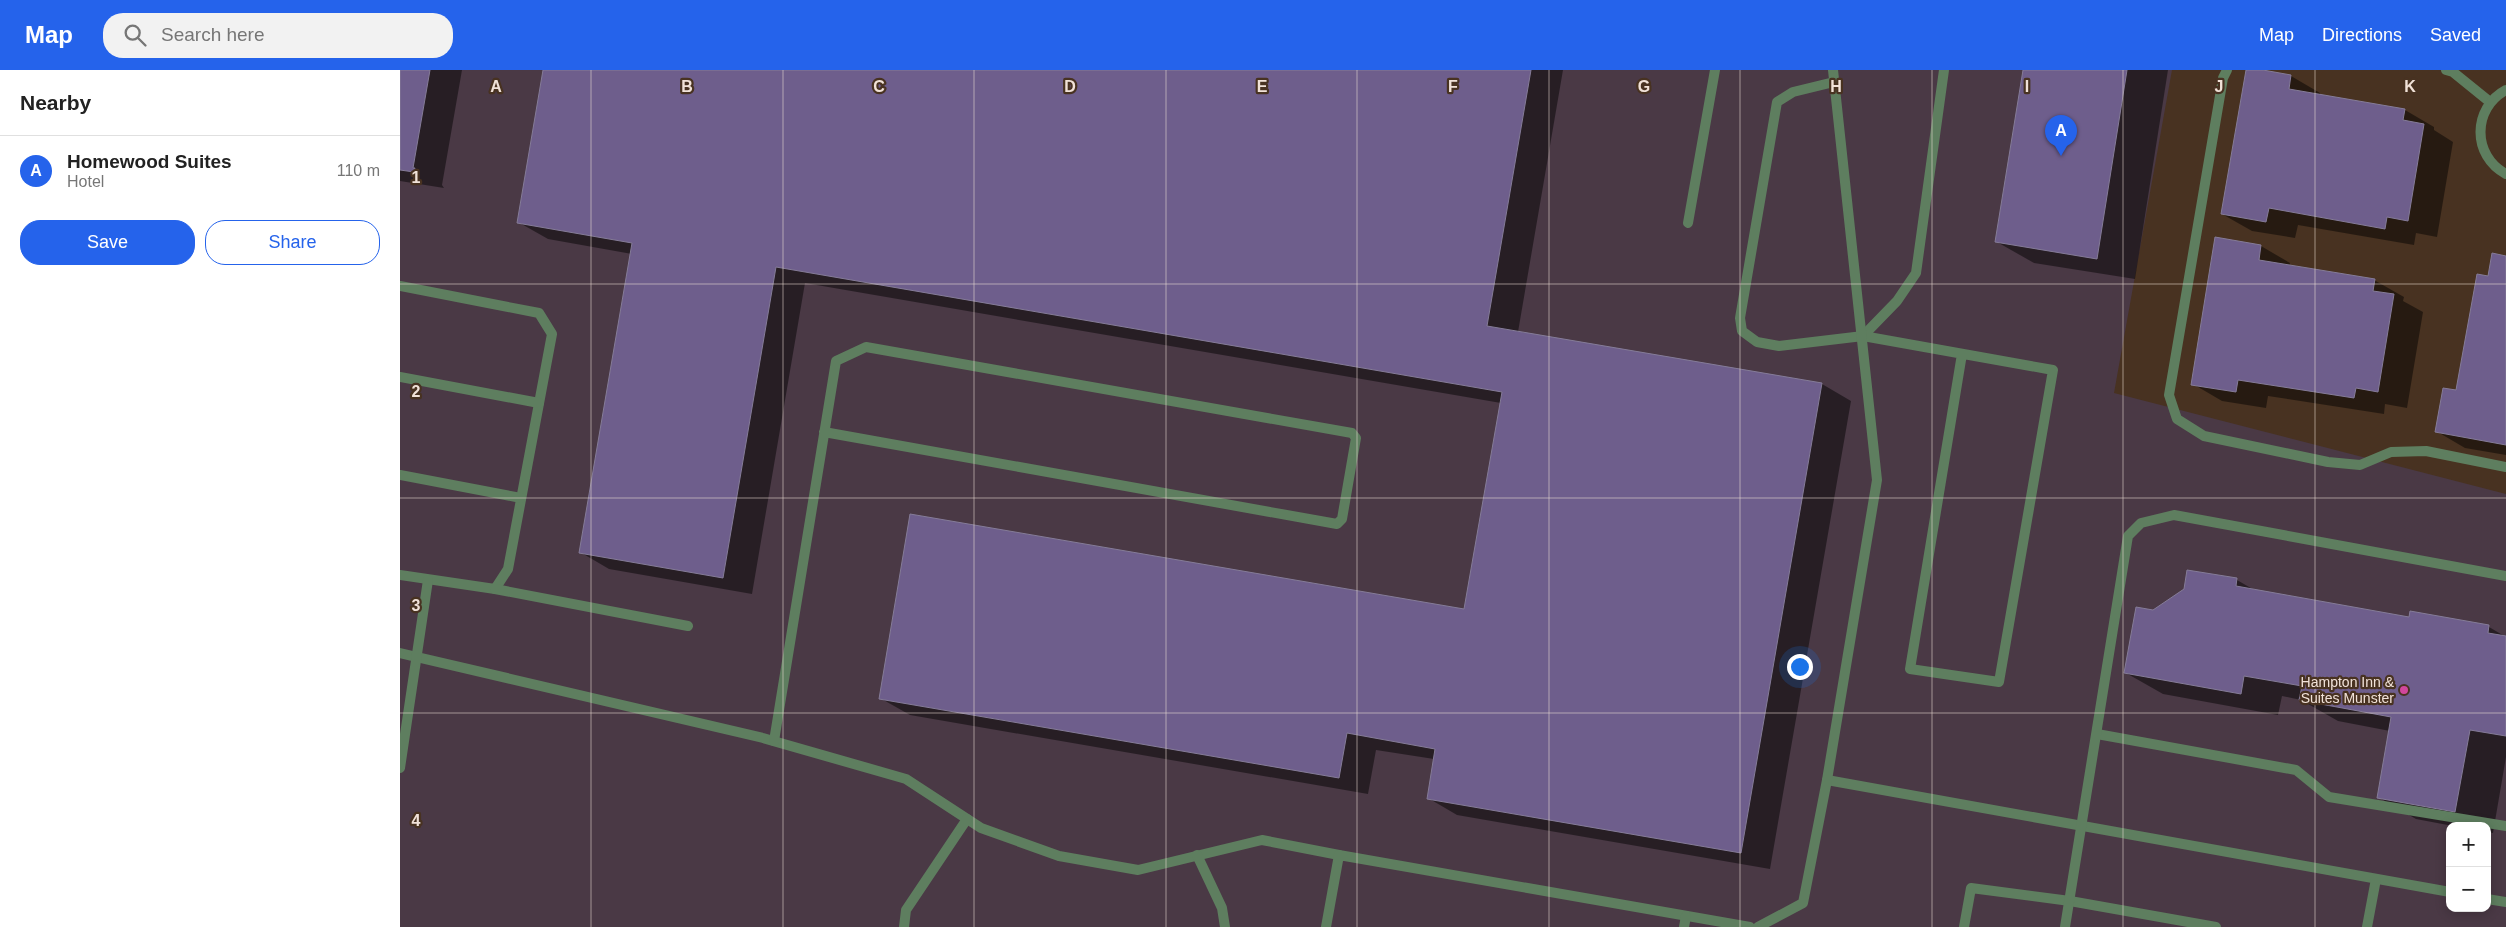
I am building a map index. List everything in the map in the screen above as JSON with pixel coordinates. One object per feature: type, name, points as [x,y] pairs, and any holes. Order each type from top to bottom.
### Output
[{"type":"street","points":[[1688,223],[1715,70]]},
{"type":"street","points":[[1758,927],[1803,903],[1827,780],[1877,480],[1833,70]]},
{"type":"street","points":[[1862,336],[1897,301],[1916,272],[1944,70]]},
{"type":"street","points":[[2227,70],[2223,78],[2169,395],[2177,419],[2204,436],[2328,462],[2360,465],[2391,452],[2426,451],[2506,466]]},
{"type":"street","points":[[2446,70],[2453,72],[2490,102]]},
{"type":"street","points":[[1834,82],[1793,92],[1777,102],[1740,318],[1742,332],[1757,342],[1779,346],[1862,336],[2053,370],[1999,682],[1910,669],[1962,354]]},
{"type":"street","points":[[2506,90],[2490,102],[2483,114],[2480,141],[2485,154],[2493,165],[2506,174]]},
{"type":"street","points":[[400,286],[539,313],[552,334],[508,569],[495,589]]},
{"type":"street","points":[[774,741],[824,432],[836,361],[866,348],[1352,433],[1356,438],[1342,519],[1337,524],[824,432]]},
{"type":"street","points":[[400,377],[539,404]]},
{"type":"street","points":[[400,475],[521,498]]},
{"type":"street","points":[[2065,927],[2128,536],[2141,522],[2174,515],[2506,576]]},
{"type":"street","points":[[400,575],[495,589],[688,626]]},
{"type":"street","points":[[400,768],[428,580]]},
{"type":"street","points":[[400,653],[774,741],[906,779],[981,828],[1059,856],[1138,870],[1262,840],[1750,927]]},
{"type":"street","points":[[2097,734],[2296,770],[2330,797],[2506,826]]},
{"type":"street","points":[[1827,780],[2446,891]]},
{"type":"street","points":[[904,927],[906,910],[967,819]]},
{"type":"street","points":[[1197,855],[1222,908],[1225,927]]},
{"type":"street","points":[[1326,927],[1339,855]]},
{"type":"street","points":[[2367,927],[2376,878]]},
{"type":"street","points":[[1964,927],[1971,888],[2070,901],[2216,927]]},
{"type":"street","points":[[2491,900],[2506,902]]},
{"type":"street","points":[[1684,927],[1686,916]]},
{"type":"shaded area","points":[[400,70],[2172,70],[2114,393],[2506,494],[2506,927],[400,927]]},
{"type":"building","points":[[400,70],[430,70],[413,168],[415,168],[414,172],[400,170]]},
{"type":"building","points":[[543,70],[1531,70],[1487,326],[1822,383],[1741,853],[1427,799],[1435,749],[1347,733],[1339,778],[879,699],[910,514],[1464,609],[1502,392],[776,267],[723,578],[579,553],[632,243],[517,223]]},
{"type":"building","points":[[2023,70],[2127,70],[2097,259],[1995,242]]},
{"type":"building","points":[[2246,70],[2263,70],[2291,75],[2289,89],[2405,109],[2403,120],[2424,124],[2408,221],[2387,217],[2385,229],[2269,208],[2266,222],[2221,214]]},
{"type":"building","points":[[2215,237],[2261,245],[2259,260],[2375,279],[2373,291],[2394,294],[2378,392],[2356,388],[2354,398],[2238,380],[2236,392],[2191,385]]},
{"type":"building","points":[[2492,253],[2506,256],[2506,445],[2435,432],[2443,388],[2456,390],[2477,274],[2488,276]]},
{"type":"building","name":"Hampton Inn & Suites Munster","points":[[2187,570],[2237,578],[2236,586],[2409,617],[2410,611],[2489,625],[2488,633],[2506,636],[2506,736],[2470,730],[2455,812],[2377,798],[2391,717],[2299,700],[2302,686],[2244,676],[2241,694],[2124,673],[2136,607],[2153,610],[2184,589]]},
{"type":"place","name":"Homewood Suites","points":[[2061,156]]},
{"type":"place","name":"Hampton Inn & Suites Munster","points":[[2404,690]]}]
